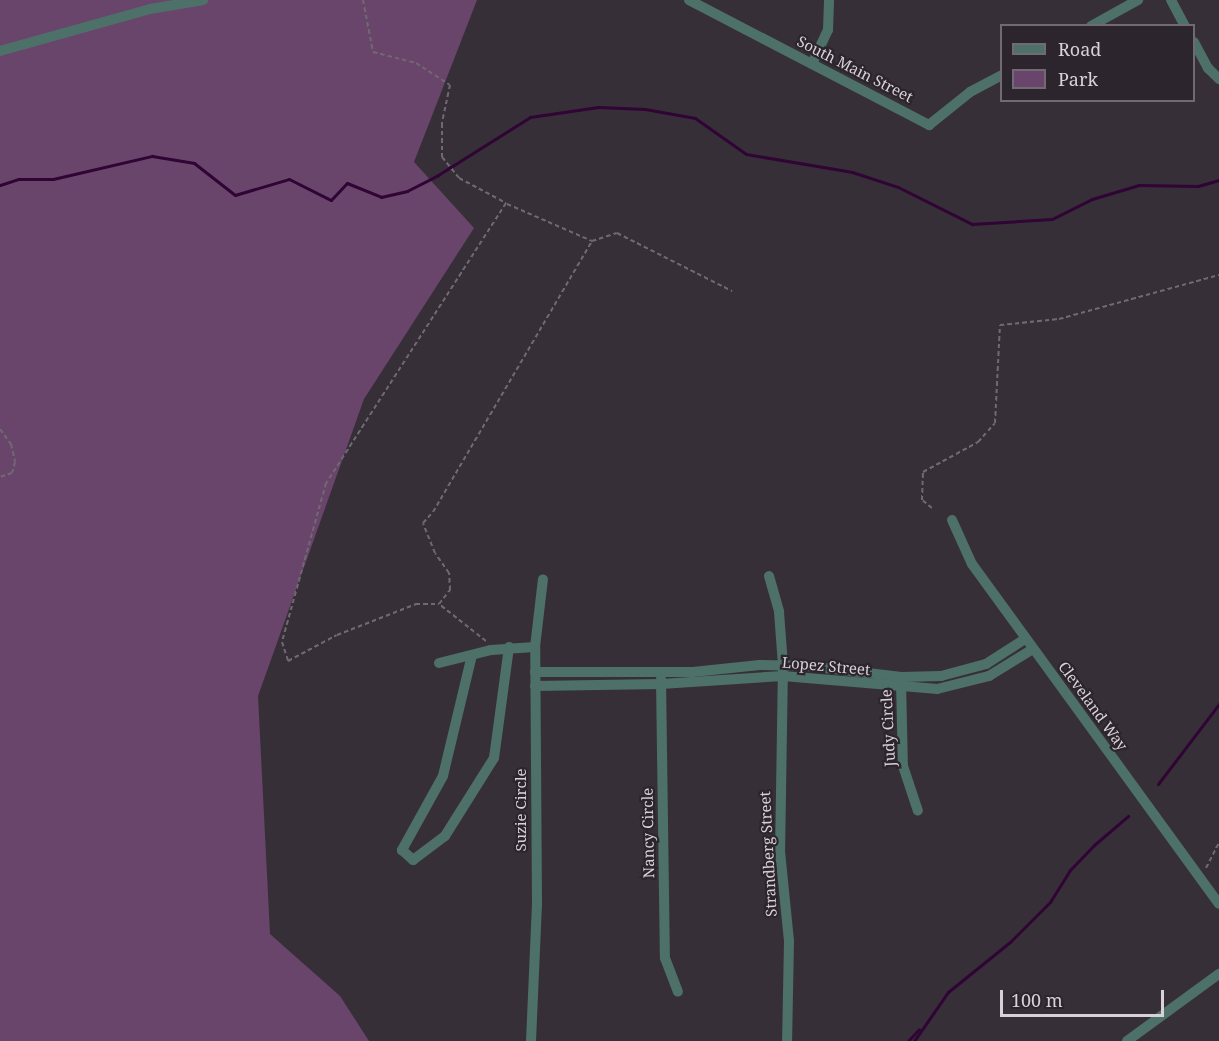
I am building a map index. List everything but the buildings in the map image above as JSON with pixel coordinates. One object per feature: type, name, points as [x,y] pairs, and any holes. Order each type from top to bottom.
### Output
[{"type":"street","points":[[0,51],[150,9],[203,0]]},
{"type":"street","name":"South Main Street","points":[[689,0],[929,125],[970,92],[1000,76]]},
{"type":"street","points":[[813,64],[828,30],[830,0]]},
{"type":"street","points":[[1095,24],[1138,0]]},
{"type":"street","points":[[1171,0],[1184,24]]},
{"type":"street","points":[[1195,44],[1208,68],[1219,79]]},
{"type":"street","name":"Cleveland Way","points":[[952,520],[972,564],[1219,904]]},
{"type":"street","name":"Strandberg Street","points":[[769,576],[779,612],[783,670],[780,839],[789,941],[787,1041]]},
{"type":"street","name":"Suzie Circle","points":[[531,1041],[537,979],[535,646],[543,579]]},
{"type":"street","name":"Lopez Street","points":[[901,683],[964,672],[1000,656],[1025,639]]},
{"type":"street","points":[[439,663],[504,648],[535,646]]},
{"type":"street","points":[[472,655],[443,776],[402,850],[413,860],[445,836],[494,758],[504,648]]},
{"type":"street","name":"Lopez Street","points":[[535,672],[783,670],[937,689],[972,682],[1033,649]]},
{"type":"street","name":"Lopez Street","points":[[535,686],[661,684],[783,670]]},
{"type":"street","name":"Nancy Circle","points":[[661,672],[665,958],[678,992]]},
{"type":"street","name":"Judy Circle","points":[[901,683],[903,766],[918,811]]},
{"type":"street","points":[[1127,1041],[1219,974]]},
{"type":"path","points":[[363,0],[373,52],[416,63],[450,85],[442,123],[442,158],[459,178],[506,204],[592,241],[617,233],[732,291]]},
{"type":"path","points":[[504,648],[439,604],[416,604],[337,635],[288,661],[282,642],[326,483],[506,204]]},
{"type":"path","points":[[439,604],[450,590],[449,573],[435,553],[423,523],[434,512],[592,241]]},
{"type":"path","points":[[932,508],[922,500],[923,472],[978,442],[995,423],[1000,325],[1059,319],[1219,275]]},
{"type":"path","points":[[0,429],[12,444],[15,462],[12,472],[0,477]]},
{"type":"path","points":[[1200,878],[1219,842]]},
{"type":"green space","points":[[0,0],[477,0],[414,162],[474,228],[364,399],[258,696],[270,934],[340,996],[369,1041],[0,1041]]},
{"type":"waterway","points":[[0,185],[18,179],[53,179],[152,156],[194,163],[235,195],[289,179],[331,200],[347,183],[381,197],[407,191],[438,175],[530,117],[598,107],[645,109],[695,118],[746,154],[852,172],[898,187],[972,224],[1052,219],[1092,199],[1139,185],[1198,186],[1219,180]]},
{"type":"waterway","points":[[1158,784],[1219,704]]},
{"type":"waterway","points":[[914,1041],[948,992],[1010,942],[1050,902],[1070,870],[1094,845],[1128,816]]},
{"type":"waterway","points":[[908,1041],[919,1029]]}]
